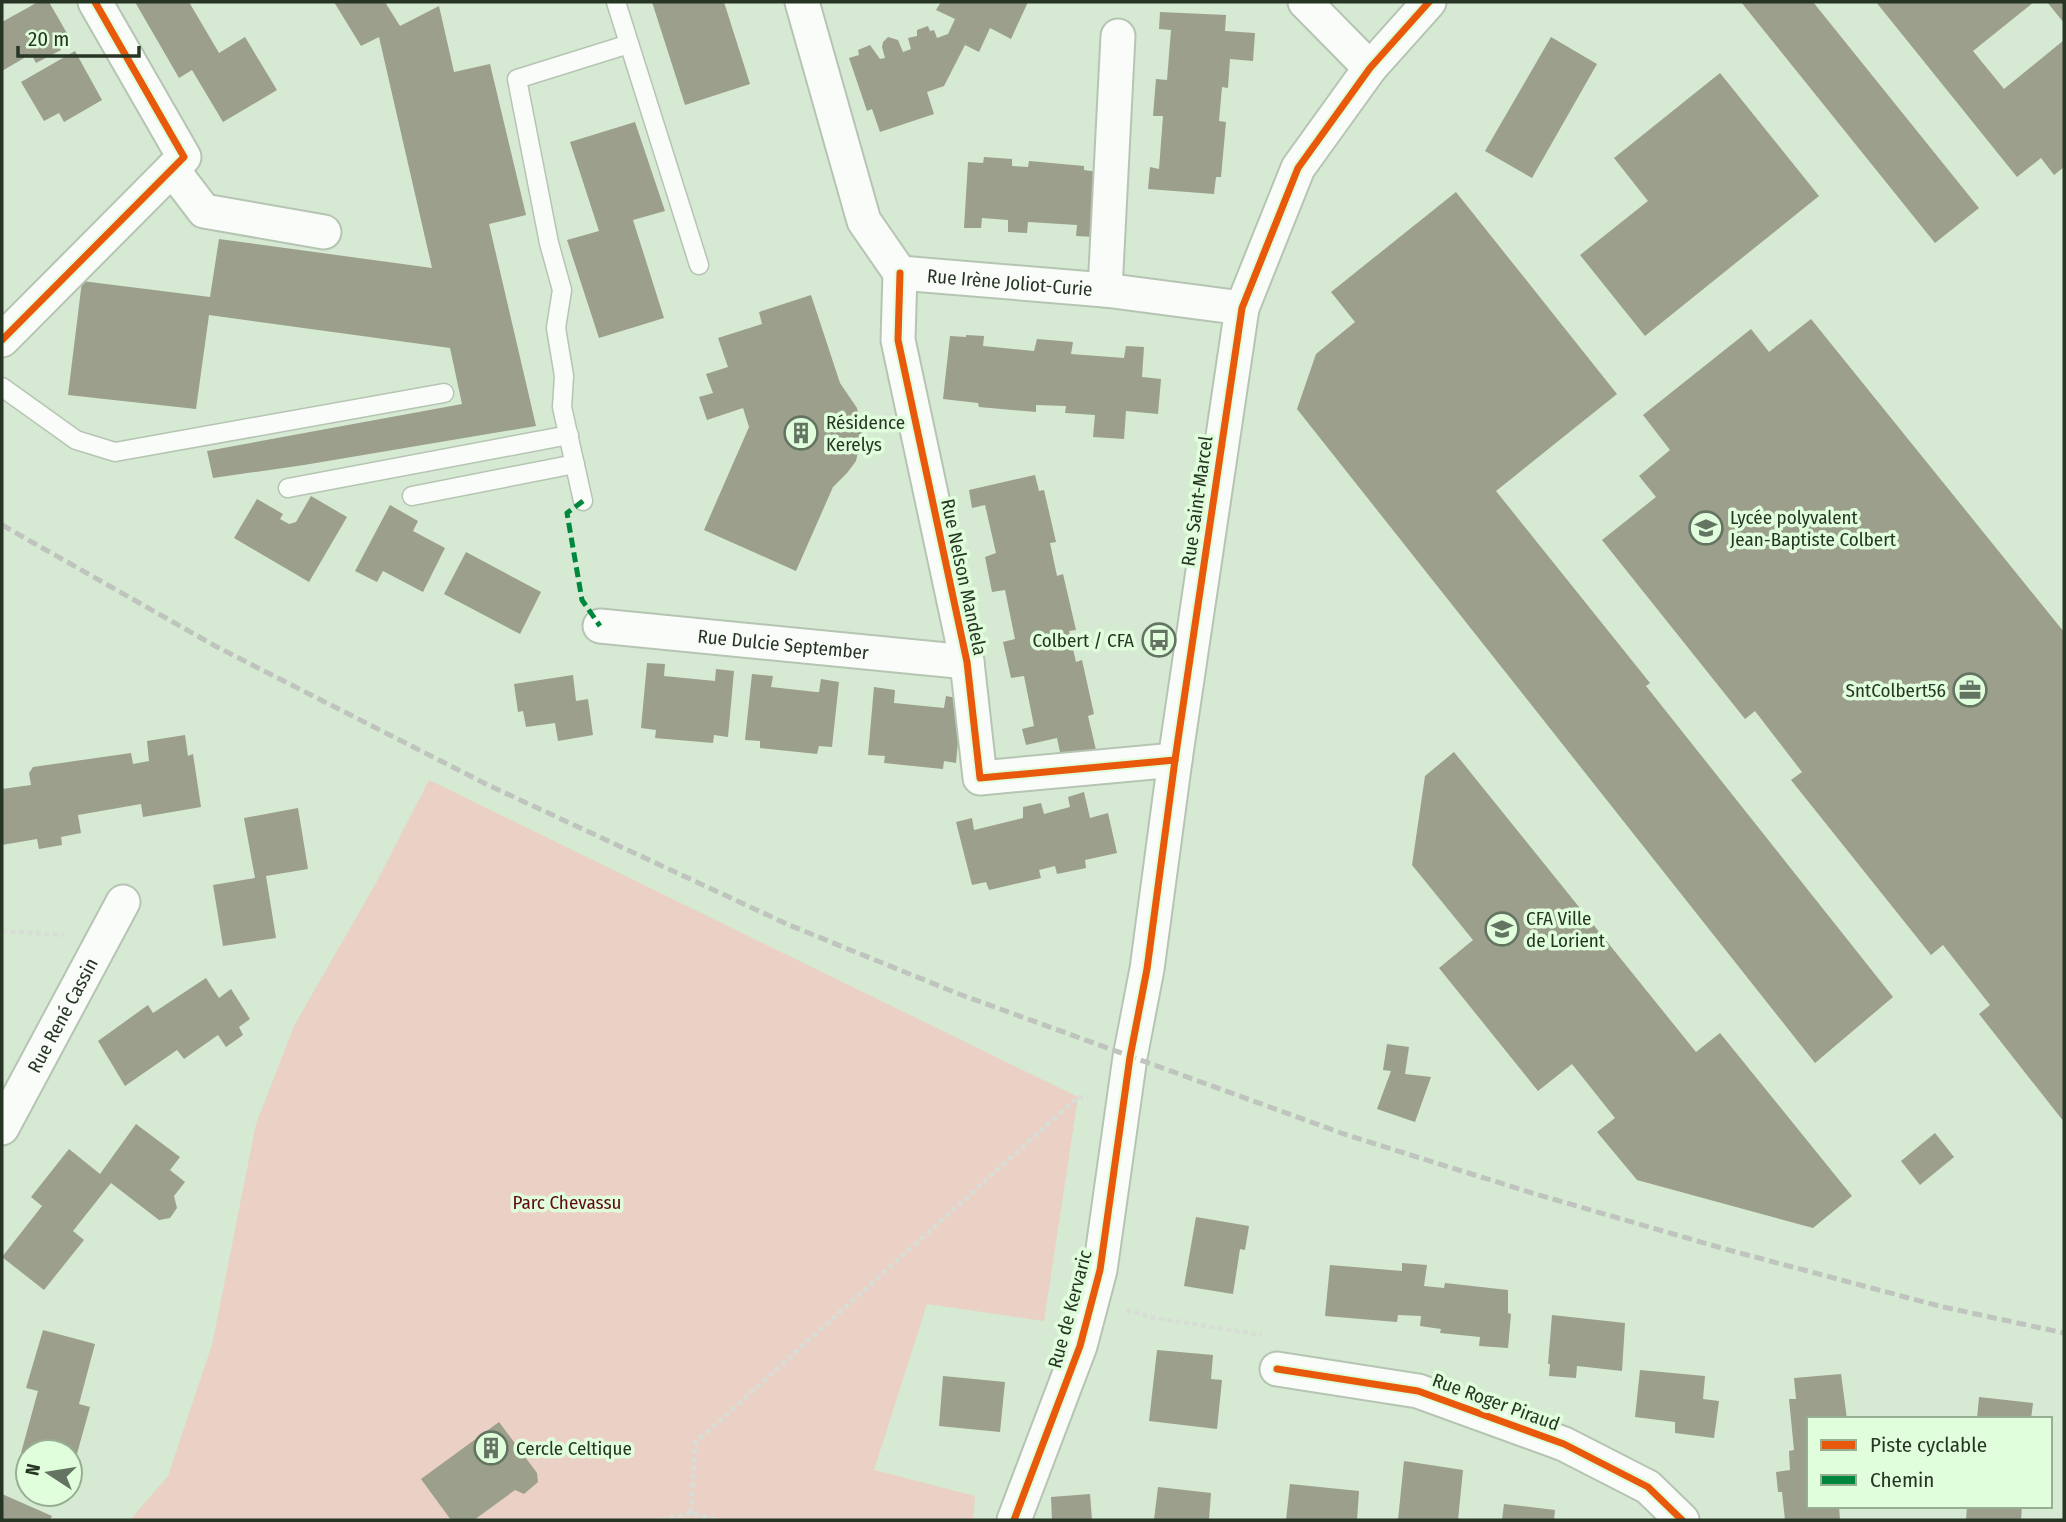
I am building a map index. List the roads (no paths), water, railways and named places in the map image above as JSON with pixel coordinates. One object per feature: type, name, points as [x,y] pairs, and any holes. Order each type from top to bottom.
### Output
[{"type":"street","points":[[95,2],[204,211],[324,232]]},
{"type":"street","name":"Rue Irène Joliot-Curie","points":[[803,2],[864,221],[900,272],[1105,290],[1242,308]]},
{"type":"street","points":[[1306,2],[1370,68]]},
{"type":"street","name":"Rue Saint-Marcel","points":[[1130,1057],[1147,969],[1242,308],[1298,168],[1370,68],[1429,2]]},
{"type":"street","points":[[1105,290],[1118,36]]},
{"type":"street","points":[[2,340],[178,163]]},
{"type":"street","name":"Rue Nelson Mandela","points":[[900,272],[898,340],[967,662],[980,778],[1175,760]]},
{"type":"street","name":"Rue Dulcie September","points":[[600,626],[967,662]]},
{"type":"street","name":"Rue René Cassin","points":[[2,1128],[123,902]]},
{"type":"street","name":"Rue de Kervaric","points":[[1014,1520],[1080,1346],[1100,1270],[1130,1057]]},
{"type":"street","name":"Rue Roger Piraud","points":[[1277,1369],[1418,1391],[1564,1444],[1648,1488],[1682,1520]]},
{"type":"lane","points":[[616,2],[699,265]]},
{"type":"lane","points":[[583,500],[562,407],[564,376],[555,328],[562,290],[549,243],[517,79],[629,44]]},
{"type":"lane","points":[[2,387],[76,440],[115,452],[444,393]]},
{"type":"lane","points":[[288,488],[569,435]]},
{"type":"lane","points":[[412,496],[575,464]]},
{"type":"railway","points":[[2,525],[217,647],[488,785],[789,925],[959,994],[1344,1134],[1532,1193],[1725,1249],[1939,1306],[2064,1333]]},
{"type":"place","name":"Résidence Kerelys","points":[[801,433]]},
{"type":"place","name":"Lycée polyvalent Jean-Baptiste Colbert","points":[[1706,528]]},
{"type":"place","name":"Colbert / CFA","points":[[1159,640]]},
{"type":"place","name":"SntColbert56","points":[[1970,690]]},
{"type":"place","name":"CFA Ville de Lorient","points":[[1502,929]]},
{"type":"place","name":"Cercle Celtique","points":[[491,1448]]},
{"type":"park label","name":"Parc Chevassu","points":[[567,1202]]}]
